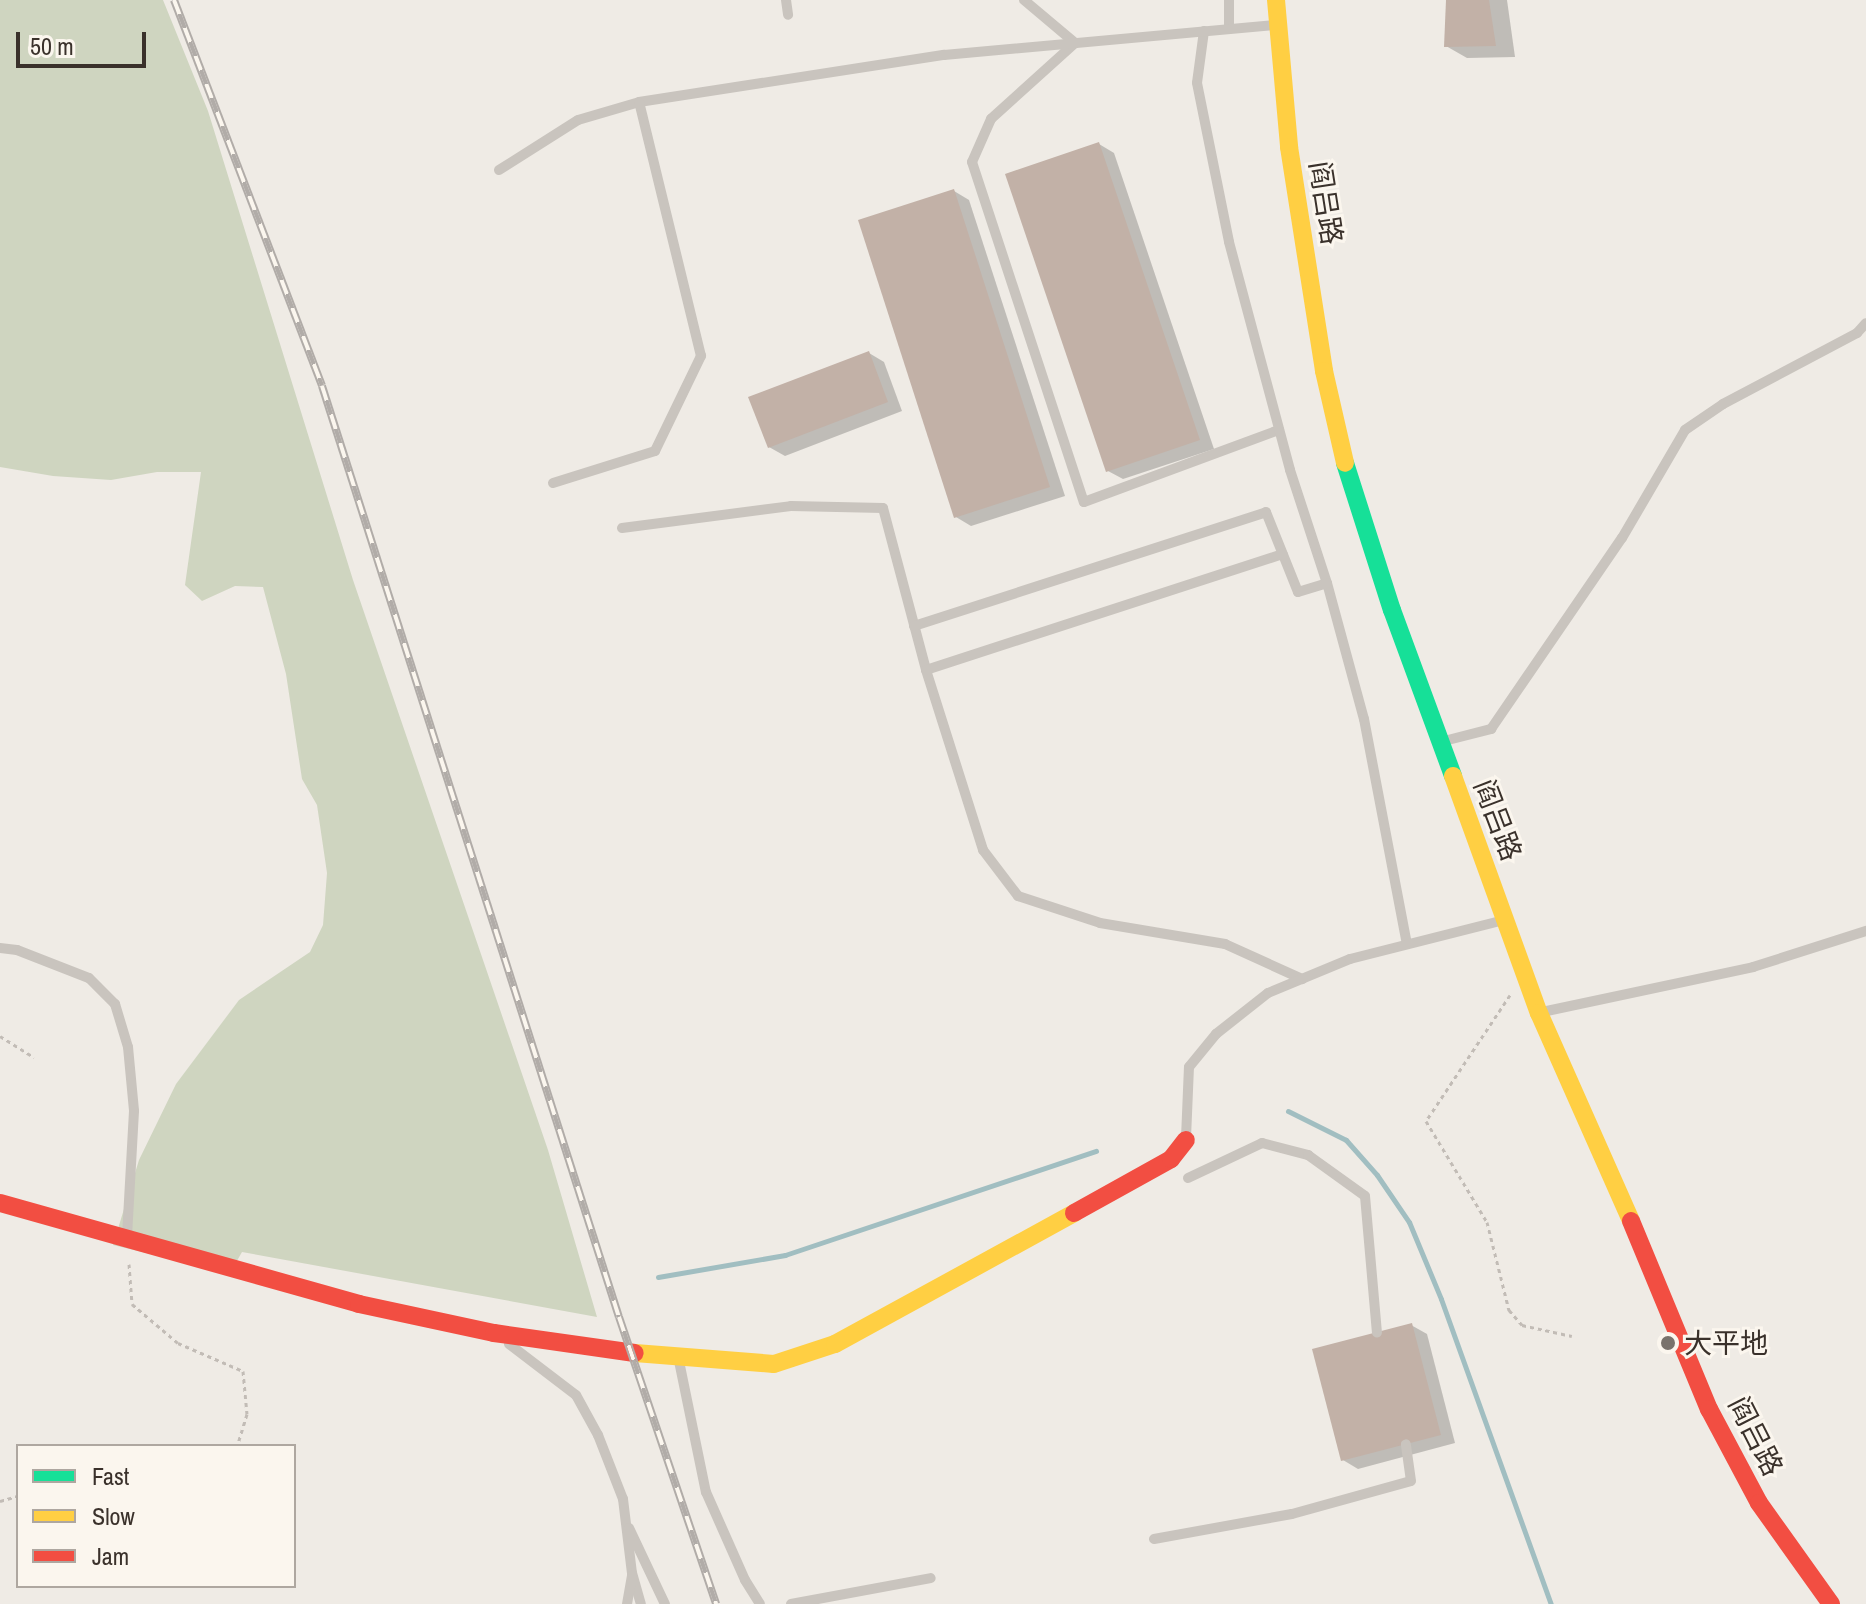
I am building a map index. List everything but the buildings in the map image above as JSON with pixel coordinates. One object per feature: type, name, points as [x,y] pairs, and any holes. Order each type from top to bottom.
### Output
[{"type":"street","name":"阎吕路","points":[[1276,0],[1289,147],[1324,371],[1350,483],[1438,743],[1539,1013],[1722,1437],[1779,1534],[1831,1604]]},
{"type":"street","points":[[0,1203],[359,1304],[494,1333],[678,1359],[774,1364],[835,1344],[1171,1159],[1186,1140]]},
{"type":"lane","points":[[786,0],[788,15]]},
{"type":"lane","points":[[1024,0],[1075,43]]},
{"type":"lane","points":[[1229,0],[1229,29]]},
{"type":"lane","points":[[499,170],[578,120],[639,102],[944,55],[1277,25]]},
{"type":"lane","points":[[1204,31],[1197,83],[1229,242],[1279,430],[1327,583],[1364,719],[1407,944]]},
{"type":"lane","points":[[1075,43],[991,119],[972,162],[1084,502],[1279,430]]},
{"type":"lane","points":[[553,483],[655,451],[701,356],[639,102]]},
{"type":"lane","points":[[1438,743],[1491,729],[1622,538],[1685,430],[1723,404],[1857,333],[1866,323]]},
{"type":"lane","points":[[622,528],[791,506],[883,508],[926,670],[983,850],[1018,896],[1100,923],[1225,944],[1302,979]]},
{"type":"lane","points":[[914,626],[1266,512],[1298,592],[1327,583]]},
{"type":"lane","points":[[926,670],[1283,554]]},
{"type":"lane","points":[[1186,1140],[1189,1067],[1216,1034],[1268,993],[1350,959],[1506,919]]},
{"type":"lane","points":[[1539,1013],[1753,967],[1866,931]]},
{"type":"lane","points":[[0,948],[17,950],[89,978],[115,1004],[128,1047],[134,1111],[127,1241]]},
{"type":"lane","points":[[1188,1178],[1262,1143],[1308,1155],[1365,1196],[1377,1332]]},
{"type":"lane","points":[[494,1333],[576,1395],[623,1499],[632,1573],[641,1604]]},
{"type":"lane","points":[[678,1359],[706,1492],[745,1580],[760,1604]]},
{"type":"lane","points":[[1154,1539],[1292,1514],[1411,1481],[1406,1444]]},
{"type":"lane","points":[[626,1522],[665,1604]]},
{"type":"lane","points":[[627,1604],[632,1573]]},
{"type":"lane","points":[[791,1604],[931,1578]]},
{"type":"path","points":[[1525,972],[1426,1121],[1487,1222],[1509,1310],[1522,1325],[1572,1336]]},
{"type":"path","points":[[0,1036],[34,1057]]},
{"type":"path","points":[[127,1241],[132,1304],[178,1343],[243,1371],[247,1414],[238,1444]]},
{"type":"green space","points":[[0,0],[163,0],[208,111],[353,580],[548,1150],[597,1317],[242,1252],[230,1273],[113,1245],[139,1160],[176,1084],[239,1000],[310,952],[323,925],[327,873],[317,805],[302,779],[286,674],[263,587],[235,586],[202,601],[185,585],[201,472],[157,472],[111,480],[53,476],[0,467]]},
{"type":"waterway","points":[[1288,1111],[1346,1140],[1377,1175],[1409,1222],[1441,1299],[1551,1604]]},
{"type":"waterway","points":[[658,1277],[785,1255],[1096,1151]]},
{"type":"railway","points":[[174,0],[322,386],[619,1317],[716,1604]]},
{"type":"traffic: fast","points":[[1345,463],[1392,610],[1453,776]]},
{"type":"traffic: slow","points":[[1276,0],[1289,147],[1324,371],[1345,463]]},
{"type":"traffic: slow","points":[[1453,776],[1539,1013],[1631,1221]]},
{"type":"traffic: slow","points":[[635,1353],[774,1364],[835,1344],[1074,1213]]},
{"type":"traffic: jam","points":[[1074,1213],[1171,1159],[1186,1140]]},
{"type":"traffic: jam","points":[[0,1203],[359,1304],[494,1333],[635,1353]]},
{"type":"traffic: jam","points":[[1631,1221],[1709,1409],[1759,1503],[1831,1604]]},
{"type":"place","name":"大平地","points":[[1668,1343]]}]
